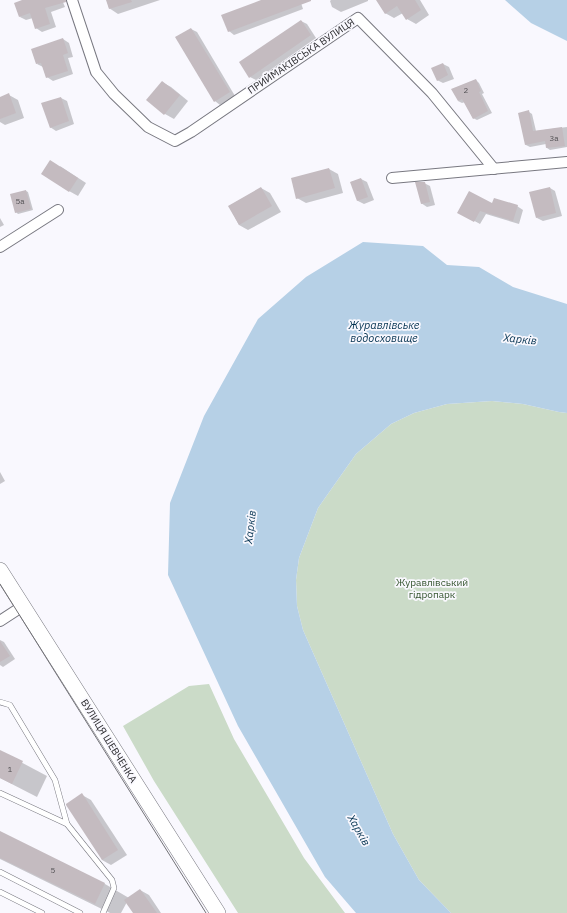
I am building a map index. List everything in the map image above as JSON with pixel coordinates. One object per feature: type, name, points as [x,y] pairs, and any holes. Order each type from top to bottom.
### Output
[{"type":"main road","name":"ВУЛИЦЯ ШЕВЧЕНКА","points":[[0,570],[218,913]]},
{"type":"street","name":"ПРИЙМАКІВСЬКА ВУЛИЦЯ","points":[[72,0],[96,72],[119,99],[148,126],[174,141],[191,132],[358,18],[432,93],[494,169]]},
{"type":"street","points":[[392,178],[567,162]]},
{"type":"street","points":[[0,247],[58,210]]},
{"type":"street","points":[[0,621],[23,606]]},
{"type":"lane","points":[[0,702],[10,705],[55,780],[68,824],[112,880],[114,888],[103,913]]},
{"type":"lane","points":[[0,793],[68,824]]},
{"type":"lane","points":[[0,872],[80,913]]},
{"type":"lane","points":[[0,892],[42,913]]},
{"type":"green space","name":"Журавлівський гідропарк","points":[[492,401],[523,404],[567,413],[567,913],[451,913],[419,880],[393,834],[303,630],[297,606],[296,580],[299,558],[318,508],[356,454],[391,424],[414,413],[447,404]]},
{"type":"green space","points":[[209,684],[234,739],[304,858],[345,913],[238,913],[154,781],[123,726],[189,686]]},
{"type":"water","points":[[505,0],[567,0],[567,41],[531,23]]},
{"type":"water","name":"Журавлівське водосховище","points":[[363,242],[423,246],[447,265],[479,267],[513,287],[567,304],[567,413],[523,404],[492,401],[447,404],[414,413],[391,424],[356,454],[318,508],[299,558],[296,580],[297,606],[303,630],[393,834],[419,880],[451,913],[356,913],[325,877],[238,726],[168,575],[170,503],[204,416],[258,319],[306,277]]},
{"type":"building","points":[[22,0],[66,0],[66,2],[45,8],[50,24],[35,29],[30,13],[19,17],[14,3]]},
{"type":"building","points":[[106,0],[131,0],[132,2],[109,9]]},
{"type":"building","points":[[261,0],[311,1],[228,32],[221,15]]},
{"type":"building","points":[[376,0],[415,0],[421,10],[406,20],[397,6],[385,14]]},
{"type":"building","points":[[301,20],[311,35],[249,78],[239,62]]},
{"type":"building","points":[[191,28],[230,92],[214,102],[175,37]]},
{"type":"building","points":[[63,38],[68,53],[63,55],[68,71],[46,78],[41,63],[36,64],[31,49]]},
{"type":"building","points":[[443,63],[448,75],[437,81],[431,68]]},
{"type":"building","points":[[476,79],[481,91],[479,92],[488,111],[473,119],[462,99],[458,101],[451,89]]},
{"type":"building","points":[[162,81],[180,95],[164,115],[146,100]]},
{"type":"building","points":[[9,93],[16,113],[0,119],[0,97]]},
{"type":"building","points":[[61,97],[69,121],[50,128],[41,103]]},
{"type":"building","points":[[529,110],[533,131],[562,127],[565,146],[546,148],[545,141],[525,145],[518,113]]},
{"type":"building","points":[[50,160],[78,178],[69,192],[41,174]]},
{"type":"building","points":[[329,168],[335,188],[296,199],[291,178]]},
{"type":"building","points":[[361,178],[368,197],[357,201],[350,182]]},
{"type":"building","points":[[415,182],[425,182],[430,202],[421,204]]},
{"type":"building","points":[[261,187],[272,206],[239,225],[228,206]]},
{"type":"building","points":[[550,187],[556,213],[536,218],[529,192]]},
{"type":"building","points":[[26,190],[31,209],[15,213],[10,194]]},
{"type":"building","points":[[469,191],[492,203],[494,198],[518,205],[513,221],[480,211],[474,222],[457,213]]},
{"type":"building","points":[[0,641],[10,656],[0,662]]},
{"type":"building","points":[[0,750],[23,761],[12,784],[0,778]]},
{"type":"building","points":[[82,793],[118,850],[102,860],[66,805]]},
{"type":"building","points":[[0,831],[105,883],[95,904],[0,858]]},
{"type":"building","points":[[140,889],[157,913],[133,913],[124,900]]},
{"type":"tram line","points":[[0,584],[206,913]]},
{"type":"water label","name":"Харків","points":[[520,339]]},
{"type":"water label","name":"Харків","points":[[250,527]]},
{"type":"water label","name":"Харків","points":[[359,830]]}]
